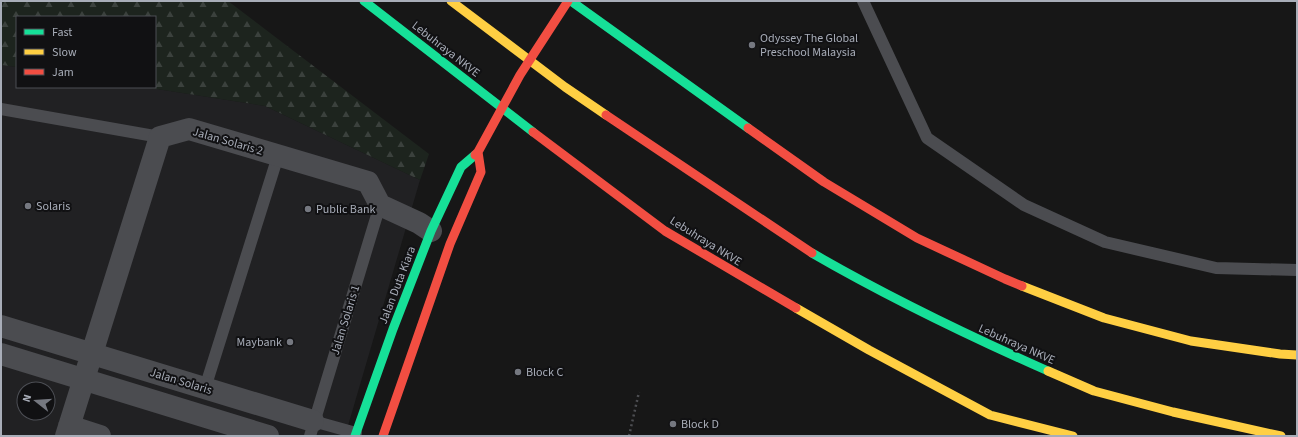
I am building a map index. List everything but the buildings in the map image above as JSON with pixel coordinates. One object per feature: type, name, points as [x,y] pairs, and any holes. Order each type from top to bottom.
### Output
[{"type":"main road","name":"Lebuhraya NKVE","points":[[364,1],[542,139],[666,231],[745,279],[855,342],[990,415],[1073,436]]},
{"type":"main road","name":"Lebuhraya NKVE","points":[[451,1],[565,87],[812,253],[876,289],[949,326],[1094,391],[1173,412],[1282,436]]},
{"type":"main road","points":[[570,1],[824,182],[917,238],[1005,279],[1104,318],[1191,341],[1280,354],[1297,355]]},
{"type":"main road","name":"Jalan Duta Kiara","points":[[357,435],[393,329],[431,231],[461,168],[478,152],[520,75],[570,1]]},
{"type":"main road","points":[[383,436],[450,244],[481,172],[478,152]]},
{"type":"main road","points":[[990,415],[1032,436]]},
{"type":"street","name":"Jalan Solaris 2","points":[[160,137],[189,129],[368,182],[380,205]]},
{"type":"street","points":[[100,436],[67,431],[160,137]]},
{"type":"street","points":[[380,205],[418,223],[431,231]]},
{"type":"street","name":"Jalan Solaris","points":[[1,326],[205,388],[311,429]]},
{"type":"street","points":[[1,354],[268,436]]},
{"type":"lane","points":[[863,1],[927,138],[1024,205],[1105,242],[1113,244],[1216,268],[1297,270]]},
{"type":"lane","points":[[1,109],[160,137]]},
{"type":"lane","points":[[205,388],[278,156]]},
{"type":"lane","name":"Jalan Solaris 1","points":[[311,429],[380,205]]},
{"type":"lane","name":"Jalan Solaris","points":[[311,429],[357,435]]},
{"type":"path","points":[[629,436],[639,392]]},
{"type":"shaded area","points":[[1,65],[16,67],[16,88],[150,88],[265,106],[420,180],[345,436],[1,436]]},
{"type":"green space","points":[[1,1],[228,1],[429,154],[420,180],[265,106],[150,88],[156,88],[156,16],[16,16],[16,67],[1,65]]},
{"type":"traffic: fast","points":[[364,1],[533,132]]},
{"type":"traffic: fast","points":[[571,1],[748,128]]},
{"type":"traffic: fast","points":[[355,436],[393,329],[431,231],[461,167],[475,155]]},
{"type":"traffic: fast","points":[[812,253],[928,315],[1048,371]]},
{"type":"traffic: slow","points":[[451,1],[565,87],[606,115]]},
{"type":"traffic: slow","points":[[1022,286],[1104,318],[1191,341],[1280,354],[1297,355]]},
{"type":"traffic: slow","points":[[796,308],[869,350],[990,415],[1073,436]]},
{"type":"traffic: slow","points":[[1048,371],[1094,391],[1173,412],[1281,436]]},
{"type":"traffic: jam","points":[[475,155],[520,75],[568,1]]},
{"type":"traffic: jam","points":[[606,115],[812,253]]},
{"type":"traffic: jam","points":[[748,128],[824,182],[917,238],[1022,286]]},
{"type":"traffic: jam","points":[[533,132],[665,231],[796,308]]},
{"type":"traffic: jam","points":[[383,436],[450,244],[481,172],[478,152]]},
{"type":"place","name":"Odyssey The Global Preschool Malaysia","points":[[752,45]]},
{"type":"place","name":"Solaris","points":[[28,206]]},
{"type":"place","name":"Public Bank","points":[[308,209]]},
{"type":"place","name":"Maybank","points":[[290,342]]},
{"type":"place","name":"Block C","points":[[518,372]]},
{"type":"place","name":"Block D","points":[[673,424]]}]
